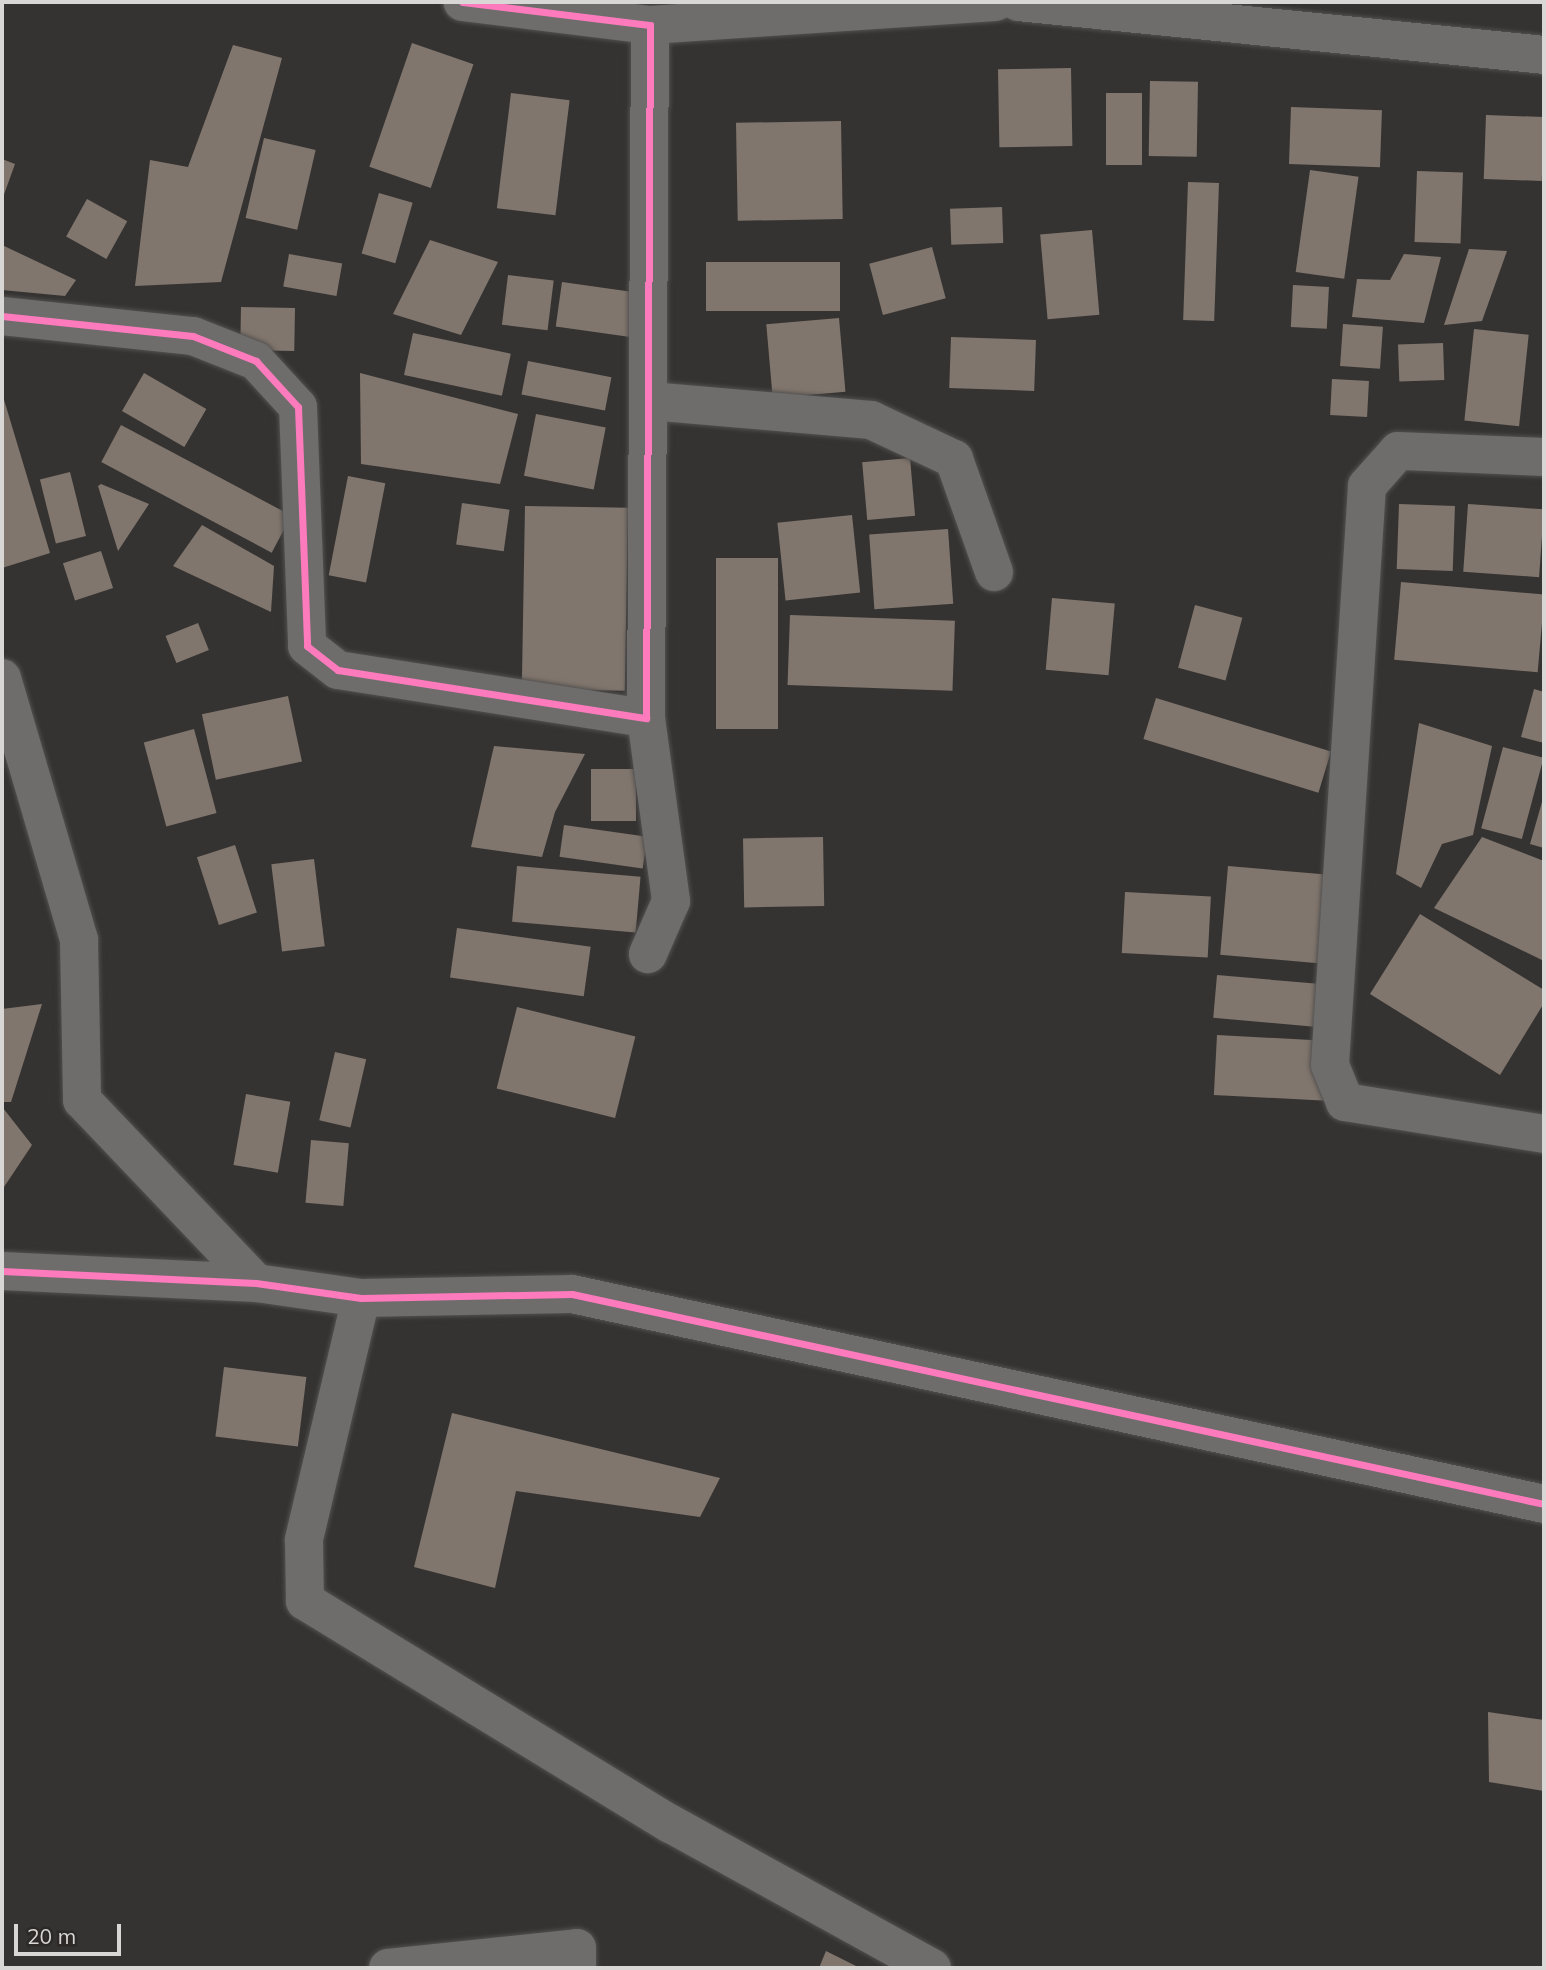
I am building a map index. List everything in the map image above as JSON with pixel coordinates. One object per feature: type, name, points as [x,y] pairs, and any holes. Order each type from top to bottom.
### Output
[{"type":"street","points":[[462,2],[650,25],[995,2]]},
{"type":"street","points":[[1018,2],[1544,55]]},
{"type":"street","points":[[648,954],[671,901],[646,718],[650,401],[650,25]]},
{"type":"street","points":[[2,316],[193,336],[256,361],[298,407],[307,646],[338,670],[646,718]]},
{"type":"street","points":[[650,401],[871,419],[954,458],[994,572]]},
{"type":"street","points":[[1544,457],[1398,451],[1367,486],[1330,1065],[1345,1102],[1544,1133]]},
{"type":"street","points":[[2,678],[79,940],[82,1100],[256,1283]]},
{"type":"street","points":[[2,1271],[256,1283],[361,1298],[572,1294],[1544,1504]]},
{"type":"street","points":[[361,1298],[304,1540],[305,1601],[671,1824],[932,1968]]},
{"type":"street","points":[[388,1968],[577,1948],[577,1968]]},
{"type":"building","points":[[412,43],[473,64],[431,188],[369,167]]},
{"type":"building","points":[[233,45],[282,58],[221,282],[135,286],[150,160],[188,167]]},
{"type":"building","points":[[1071,68],[1072,146],[999,147],[998,69]]},
{"type":"building","points":[[1150,81],[1198,82],[1197,157],[1149,156]]},
{"type":"building","points":[[511,93],[570,100],[555,215],[497,208]]},
{"type":"building","points":[[1106,93],[1142,93],[1142,165],[1106,165]]},
{"type":"building","points":[[1291,107],[1382,110],[1380,167],[1289,164]]},
{"type":"building","points":[[1486,115],[1544,117],[1542,181],[1484,179]]},
{"type":"building","points":[[841,121],[843,219],[738,221],[736,123]]},
{"type":"building","points":[[264,138],[316,150],[297,230],[246,218]]},
{"type":"building","points":[[2,159],[15,164],[2,200]]},
{"type":"building","points":[[1310,170],[1359,177],[1344,279],[1296,272]]},
{"type":"building","points":[[1417,171],[1463,173],[1460,244],[1415,242]]},
{"type":"building","points":[[1188,182],[1219,183],[1214,321],[1183,320]]},
{"type":"building","points":[[379,193],[413,203],[395,263],[362,254]]},
{"type":"building","points":[[87,199],[127,221],[106,259],[66,237]]},
{"type":"building","points":[[1002,207],[1003,243],[951,245],[950,209]]},
{"type":"building","points":[[1092,230],[1099,315],[1048,319],[1040,235]]},
{"type":"building","points":[[430,240],[498,262],[461,335],[393,314]]},
{"type":"building","points":[[2,245],[76,280],[65,296],[2,290]]},
{"type":"building","points":[[932,247],[946,298],[883,315],[869,264]]},
{"type":"building","points":[[1469,249],[1507,251],[1482,321],[1444,325]]},
{"type":"building","points":[[289,254],[342,263],[336,296],[283,286]]},
{"type":"building","points":[[1404,254],[1441,257],[1424,323],[1352,317],[1357,279],[1390,280]]},
{"type":"building","points":[[706,262],[840,262],[840,311],[706,311]]},
{"type":"building","points":[[508,275],[554,281],[548,330],[502,325]]},
{"type":"building","points":[[562,282],[638,293],[632,337],[556,327]]},
{"type":"building","points":[[1293,285],[1329,287],[1327,329],[1291,327]]},
{"type":"building","points":[[241,307],[295,308],[294,351],[240,350]]},
{"type":"building","points":[[839,318],[845,392],[773,398],[766,324]]},
{"type":"building","points":[[1343,324],[1383,327],[1380,369],[1340,366]]},
{"type":"building","points":[[1474,329],[1529,335],[1519,426],[1464,420]]},
{"type":"building","points":[[413,333],[511,354],[502,396],[404,375]]},
{"type":"building","points":[[951,337],[1036,340],[1034,391],[949,388]]},
{"type":"building","points":[[1443,343],[1444,380],[1399,382],[1398,345]]},
{"type":"building","points":[[528,361],[611,377],[605,411],[522,394]]},
{"type":"building","points":[[144,373],[206,409],[184,447],[122,411]]},
{"type":"building","points":[[360,373],[518,414],[500,484],[361,464]]},
{"type":"building","points":[[1332,379],[1369,381],[1367,417],[1330,415]]},
{"type":"building","points":[[2,393],[50,553],[2,568]]},
{"type":"building","points":[[536,414],[606,428],[594,489],[524,476]]},
{"type":"building","points":[[121,425],[291,516],[272,553],[101,462]]},
{"type":"building","points":[[910,458],[915,516],[867,520],[862,462]]},
{"type":"building","points":[[70,472],[86,536],[56,544],[40,479]]},
{"type":"building","points":[[348,476],[385,483],[366,582],[329,575]]},
{"type":"building","points":[[101,484],[149,504],[118,551],[98,486]]},
{"type":"building","points":[[462,503],[510,510],[504,551],[456,545]]},
{"type":"building","points":[[1399,504],[1455,506],[1453,571],[1397,569]]},
{"type":"building","points":[[1468,504],[1544,509],[1539,577],[1463,572]]},
{"type":"building","points":[[525,506],[628,508],[625,691],[522,689]]},
{"type":"building","points":[[852,515],[860,593],[786,600],[777,523]]},
{"type":"building","points":[[202,525],[274,566],[271,612],[173,566]]},
{"type":"building","points":[[948,529],[953,604],[874,609],[869,535]]},
{"type":"building","points":[[101,551],[113,588],[75,600],[63,563]]},
{"type":"building","points":[[716,558],[778,558],[778,729],[716,729]]},
{"type":"building","points":[[1401,582],[1544,595],[1538,672],[1394,660]]},
{"type":"building","points":[[1052,598],[1115,603],[1108,675],[1046,670]]},
{"type":"building","points":[[1195,605],[1242,618],[1226,680],[1178,668]]},
{"type":"building","points":[[790,615],[955,621],[952,691],[788,685]]},
{"type":"building","points":[[198,623],[209,650],[176,663],[166,636]]},
{"type":"building","points":[[1534,689],[1544,692],[1544,743],[1521,737]]},
{"type":"building","points":[[288,696],[302,762],[216,780],[202,714]]},
{"type":"building","points":[[1156,698],[1331,752],[1318,793],[1143,739]]},
{"type":"building","points":[[1419,723],[1492,746],[1473,835],[1442,844],[1421,888],[1396,874]]},
{"type":"building","points":[[194,729],[217,813],[166,826],[144,742]]},
{"type":"building","points":[[494,746],[585,754],[555,812],[542,857],[471,847]]},
{"type":"building","points":[[1503,747],[1544,758],[1522,839],[1481,828]]},
{"type":"building","points":[[591,769],[636,769],[636,821],[591,821]]},
{"type":"building","points":[[1544,795],[1544,848],[1530,844]]},
{"type":"building","points":[[564,825],[647,837],[643,868],[560,857]]},
{"type":"building","points":[[823,837],[824,906],[744,907],[743,838]]},
{"type":"building","points":[[1482,837],[1544,861],[1544,961],[1434,908]]},
{"type":"building","points":[[235,845],[257,913],[219,925],[197,857]]},
{"type":"building","points":[[314,859],[325,946],[282,952],[271,864]]},
{"type":"building","points":[[517,866],[641,877],[636,933],[512,922]]},
{"type":"building","points":[[1228,866],[1335,875],[1327,964],[1220,955]]},
{"type":"building","points":[[1125,892],[1211,897],[1208,957],[1122,953]]},
{"type":"building","points":[[1420,914],[1544,990],[1544,1003],[1500,1075],[1370,994]]},
{"type":"building","points":[[457,928],[591,947],[584,996],[450,978]]},
{"type":"building","points":[[1217,975],[1324,984],[1320,1027],[1213,1018]]},
{"type":"building","points":[[42,1004],[11,1102],[2,1102],[2,1009]]},
{"type":"building","points":[[517,1007],[635,1037],[615,1118],[497,1089]]},
{"type":"building","points":[[1217,1035],[1330,1041],[1327,1101],[1214,1095]]},
{"type":"building","points":[[335,1052],[366,1059],[350,1127],[319,1120]]},
{"type":"building","points":[[246,1094],[290,1102],[278,1173],[233,1165]]},
{"type":"building","points":[[2,1109],[32,1145],[2,1190]]},
{"type":"building","points":[[311,1140],[349,1143],[343,1206],[306,1203]]},
{"type":"building","points":[[224,1367],[306,1377],[298,1447],[215,1436]]},
{"type":"building","points":[[452,1413],[720,1478],[700,1517],[516,1491],[495,1588],[414,1567]]},
{"type":"building","points":[[1488,1712],[1544,1720],[1544,1791],[1489,1782]]},
{"type":"building","points":[[826,1951],[860,1968],[819,1968]]},
{"type":"cycle path","points":[[2,316],[193,336],[256,361],[298,407],[307,646],[338,670],[646,718],[650,25],[462,2]]},
{"type":"cycle path","points":[[2,1271],[256,1283],[361,1298],[572,1294],[1544,1504]]}]
